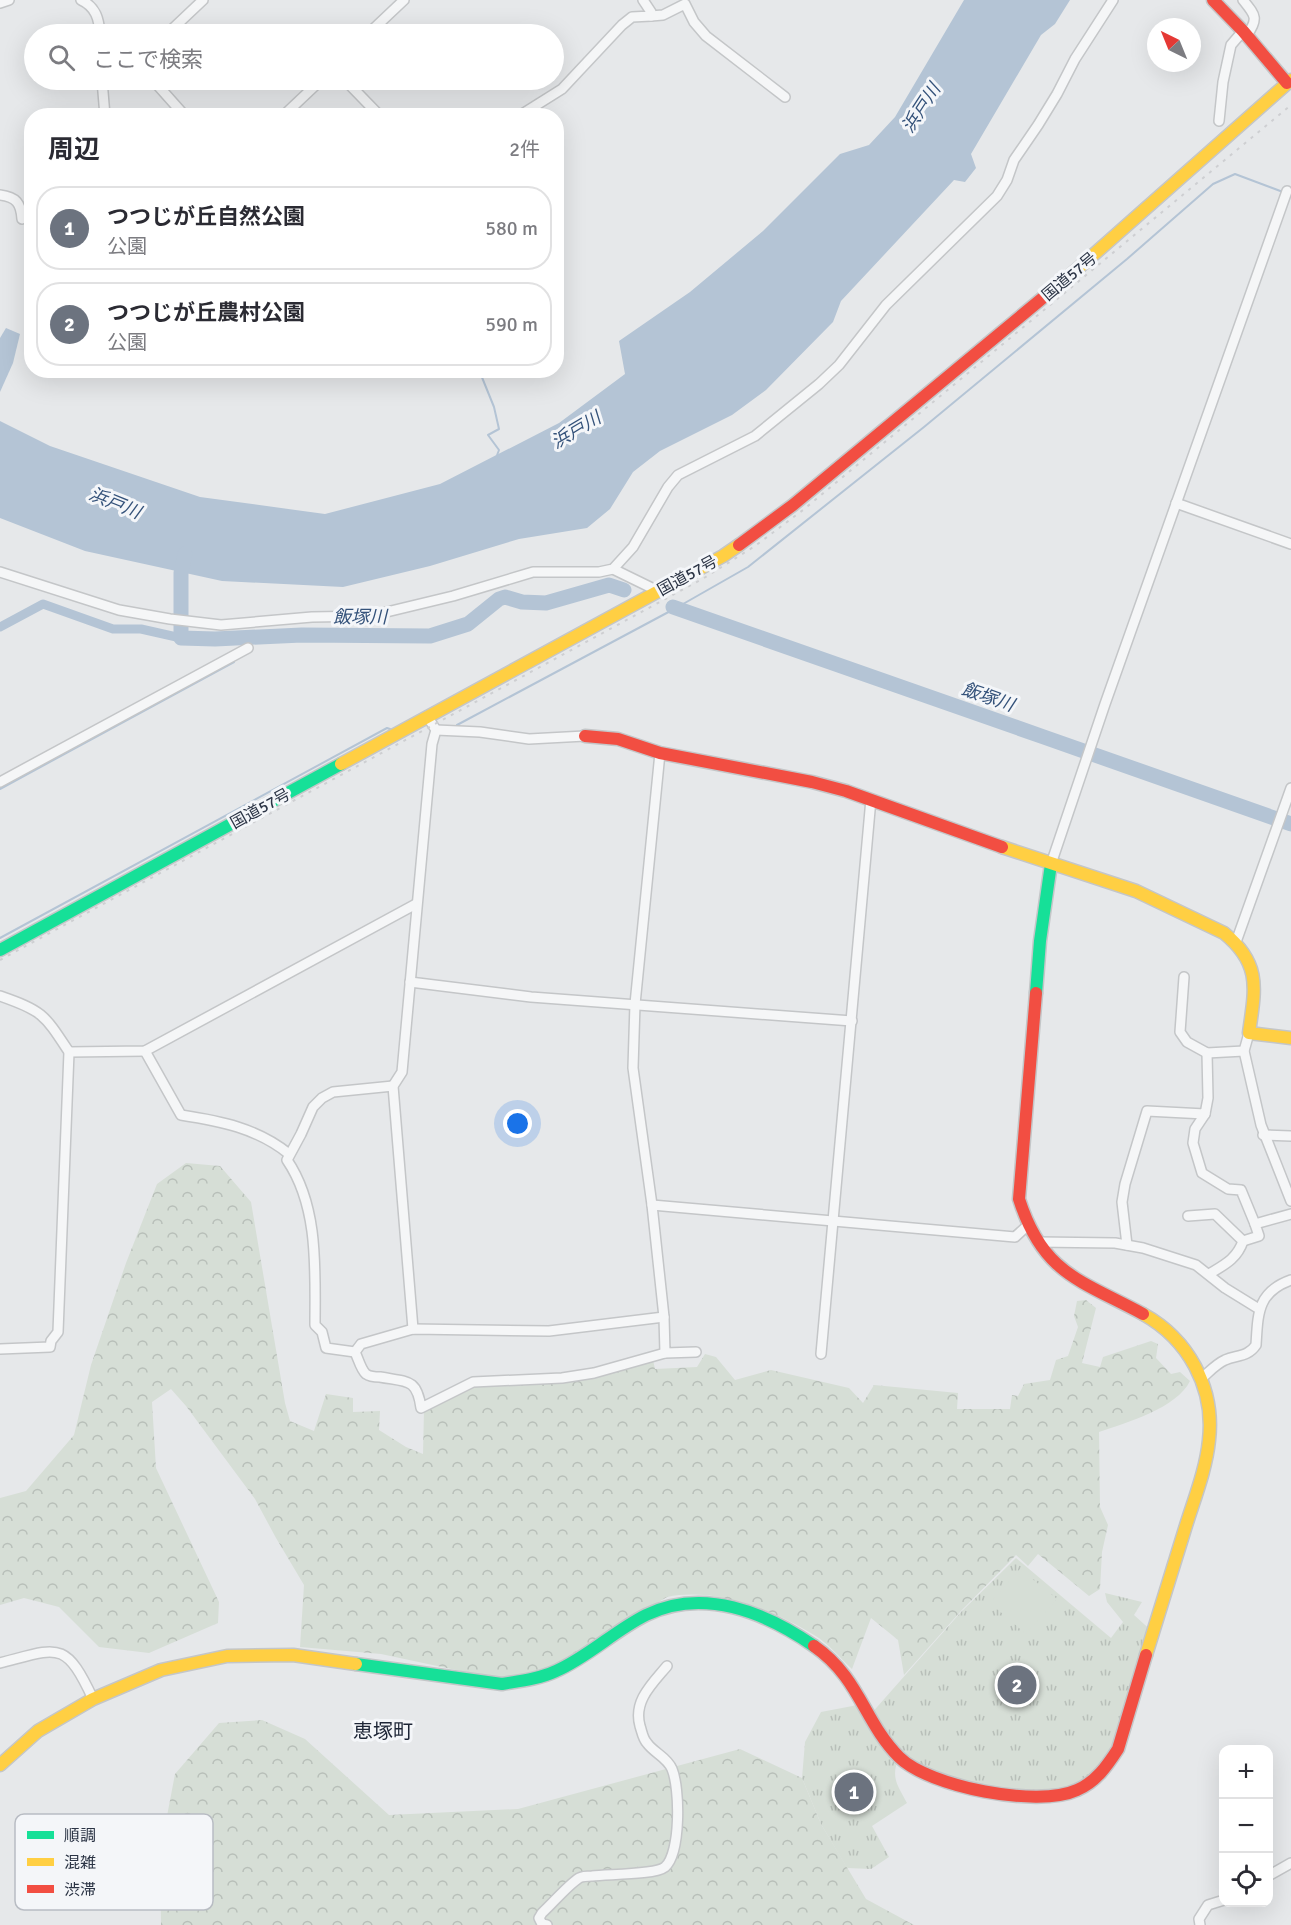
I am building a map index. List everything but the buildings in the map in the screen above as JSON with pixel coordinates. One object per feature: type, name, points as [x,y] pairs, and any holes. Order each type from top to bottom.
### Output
[{"type":"main road","points":[[1214,0],[1289,82]]},
{"type":"main road","name":"国道57号","points":[[0,950],[723,556],[793,505],[1068,278],[1289,82]]},
{"type":"main road","points":[[585,736],[618,739],[660,753],[812,782],[871,799],[1052,864],[1136,891],[1195,919],[1236,942],[1245,953],[1252,968],[1254,998],[1249,1033],[1291,1038]]},
{"type":"main road","points":[[0,1765],[38,1731],[93,1699],[161,1670],[227,1656],[293,1654],[502,1684],[530,1680],[560,1670],[651,1611],[677,1603],[699,1602],[727,1606],[757,1617],[785,1628],[818,1648],[848,1678],[881,1737],[899,1758],[914,1769],[933,1778],[1022,1796],[1056,1797],[1075,1792],[1100,1775],[1118,1749],[1202,1472],[1208,1448],[1209,1408],[1202,1378],[1179,1341],[1157,1322],[1064,1271],[1052,1262],[1028,1226],[1019,1199],[1040,941],[1052,864]]},
{"type":"street","points":[[0,3],[9,0]]},
{"type":"street","points":[[81,0],[90,4],[96,13],[98,24]]},
{"type":"street","points":[[178,24],[203,0]]},
{"type":"street","points":[[379,24],[404,0]]},
{"type":"street","points":[[643,0],[651,16]]},
{"type":"street","points":[[1101,19],[1104,0]]},
{"type":"street","points":[[0,572],[119,610],[221,625],[312,617],[370,616],[453,596],[533,572],[599,572],[613,569],[633,547],[668,487],[678,475],[755,436],[819,384],[839,365],[886,305],[997,196],[1008,180],[1014,160],[1043,118],[1075,59],[1113,0]]},
{"type":"street","points":[[1219,121],[1223,82],[1231,45],[1255,23],[1254,14],[1243,0]]},
{"type":"street","points":[[564,87],[632,17],[663,15],[685,4],[694,22],[705,36],[785,97]]},
{"type":"street","points":[[103,90],[104,108]]},
{"type":"street","points":[[162,90],[178,108]]},
{"type":"street","points":[[291,108],[310,90]]},
{"type":"street","points":[[355,90],[372,108]]},
{"type":"street","points":[[532,108],[560,90]]},
{"type":"street","points":[[1052,864],[1086,759],[1285,194]]},
{"type":"street","points":[[0,195],[14,198],[20,205],[22,219]]},
{"type":"street","points":[[1176,503],[1291,544]]},
{"type":"street","points":[[613,569],[658,591]]},
{"type":"street","points":[[0,782],[248,648]]},
{"type":"street","points":[[427,717],[436,730]]},
{"type":"street","points":[[436,730],[480,732],[529,739],[585,736]]},
{"type":"street","points":[[413,1329],[393,1086],[402,1072],[416,904],[432,744],[436,730]]},
{"type":"street","points":[[660,753],[635,1004],[633,1068],[652,1205],[664,1317],[665,1353]]},
{"type":"street","points":[[1236,942],[1291,788]]},
{"type":"street","points":[[821,1354],[871,799]]},
{"type":"street","points":[[69,1052],[145,1051],[416,904]]},
{"type":"street","points":[[1184,977],[1180,1032],[1187,1042],[1207,1053],[1244,1052]]},
{"type":"street","points":[[411,982],[531,997],[852,1021]]},
{"type":"street","points":[[0,996],[39,1012],[48,1020],[69,1052],[58,1332],[51,1341],[50,1347],[0,1349]]},
{"type":"street","points":[[1249,1033],[1244,1052],[1263,1135],[1279,1167],[1291,1201]]},
{"type":"street","points":[[145,1051],[182,1115],[243,1128],[272,1140],[289,1154]]},
{"type":"street","points":[[1207,1053],[1208,1098],[1205,1114],[1195,1129],[1193,1143],[1202,1173],[1228,1189],[1241,1190],[1259,1236],[1243,1241]]},
{"type":"street","points":[[355,1352],[326,1348],[322,1332],[315,1325],[310,1213],[301,1185],[287,1160],[313,1107],[322,1098],[333,1092],[393,1086]]},
{"type":"street","points":[[1127,1245],[1122,1202],[1130,1165],[1147,1111],[1205,1114]]},
{"type":"street","points":[[1263,1135],[1291,1136]]},
{"type":"street","points":[[652,1205],[1015,1237],[1028,1226]]},
{"type":"street","points":[[1188,1216],[1215,1214],[1243,1241]]},
{"type":"street","points":[[1255,1224],[1291,1214]]},
{"type":"street","points":[[1209,1274],[1232,1260],[1239,1253],[1243,1241]]},
{"type":"street","points":[[1038,1242],[1076,1242],[1143,1248],[1196,1266],[1225,1288],[1259,1309]]},
{"type":"street","points":[[1202,1378],[1216,1365],[1247,1354],[1253,1349],[1256,1345],[1259,1309],[1271,1291],[1291,1280]]},
{"type":"street","points":[[355,1352],[361,1344],[413,1329],[549,1331],[664,1317]]},
{"type":"street","points":[[355,1352],[364,1372],[414,1385],[419,1391],[422,1408],[473,1382],[562,1378],[594,1373],[665,1353],[696,1352]]},
{"type":"street","points":[[0,1663],[44,1651],[55,1651],[65,1655],[76,1665],[93,1699]]},
{"type":"street","points":[[547,1925],[539,1918],[542,1913],[580,1877],[656,1872],[669,1863],[676,1841],[678,1819],[673,1771],[668,1762],[647,1744],[639,1722],[640,1702],[667,1666]]},
{"type":"street","points":[[1273,1874],[1291,1863]]},
{"type":"street","points":[[1200,1925],[1199,1919],[1208,1905],[1219,1902]]},
{"type":"green space","points":[[186,1163],[220,1166],[251,1202],[285,1403],[290,1421],[314,1431],[326,1394],[353,1398],[353,1412],[380,1411],[379,1430],[406,1447],[423,1454],[424,1410],[474,1384],[495,1384],[653,1360],[655,1369],[697,1367],[705,1354],[716,1357],[735,1380],[771,1370],[849,1388],[863,1403],[874,1385],[958,1393],[957,1409],[1010,1409],[1012,1395],[1018,1396],[1024,1384],[1050,1380],[1056,1360],[1068,1356],[1078,1327],[1074,1316],[1077,1301],[1086,1300],[1096,1308],[1082,1363],[1100,1367],[1103,1357],[1151,1341],[1158,1344],[1156,1358],[1171,1374],[1180,1372],[1190,1381],[1183,1391],[1163,1407],[1099,1432],[1100,1507],[1108,1525],[1102,1552],[1100,1589],[1089,1596],[1038,1554],[1028,1566],[1016,1555],[961,1611],[904,1675],[898,1640],[871,1618],[852,1669],[819,1638],[762,1609],[704,1595],[667,1597],[552,1666],[503,1680],[381,1654],[300,1647],[304,1585],[255,1499],[171,1389],[152,1402],[156,1468],[219,1602],[218,1623],[149,1653],[99,1647],[59,1607],[24,1598],[0,1605],[0,1498],[26,1491],[74,1435],[91,1365],[126,1263],[157,1184]]},
{"type":"green space","points":[[1016,1558],[1111,1638],[1123,1622],[1107,1602],[1105,1593],[1142,1602],[1134,1615],[1154,1633],[1118,1749],[1100,1775],[1056,1797],[933,1778],[899,1758],[895,1776],[907,1803],[872,1826],[889,1857],[871,1869],[847,1868],[821,1824],[802,1778],[805,1742],[821,1712],[863,1704],[870,1715],[961,1612]]},
{"type":"green space","points":[[1020,1569],[1057,1599],[1026,1634],[990,1603]]},
{"type":"green space","points":[[262,1720],[305,1739],[389,1815],[518,1809],[740,1749],[802,1778],[821,1824],[866,1899],[914,1925],[161,1925],[161,1910],[213,1910],[213,1814],[167,1814],[175,1774],[219,1723]]},
{"type":"water","name":"浜戸川","points":[[964,0],[1070,0],[1055,24],[1041,35],[971,154],[976,168],[965,182],[954,180],[841,301],[833,322],[766,390],[732,415],[660,451],[633,472],[610,509],[587,528],[519,539],[430,566],[343,587],[222,581],[85,551],[0,518],[0,421],[50,446],[200,497],[325,514],[440,484],[559,423],[625,374],[619,341],[690,292],[763,231],[840,154],[869,145],[895,117]]},
{"type":"water","points":[[6,328],[20,334],[13,363],[0,392],[0,338]]},
{"type":"waterway","points":[[457,725],[748,567],[924,427],[1127,259],[1213,184],[1235,174],[1283,192]]},
{"type":"waterway","points":[[482,378],[494,407],[499,429],[488,435],[499,450],[496,458]]},
{"type":"waterway","name":"飯塚川","points":[[185,554],[181,573],[181,638],[215,639],[302,635],[430,636],[468,624],[499,599],[505,597],[522,602],[546,603],[609,585],[624,590]]},
{"type":"waterway","points":[[0,627],[43,604],[113,629],[141,629],[181,638]]},
{"type":"waterway","name":"飯塚川","points":[[673,607],[1291,824]]},
{"type":"waterway","points":[[0,789],[234,662]]},
{"type":"waterway","points":[[0,938],[387,728],[390,729]]},
{"type":"railway","points":[[0,960],[704,578],[755,546],[803,510],[1291,105]]},
{"type":"traffic: fast","points":[[0,950],[341,764]]},
{"type":"traffic: fast","points":[[1036,993],[1040,941],[1051,864]]},
{"type":"traffic: fast","points":[[356,1664],[502,1684],[523,1681],[550,1674],[568,1665],[646,1615],[689,1603],[733,1607],[754,1614],[775,1623],[814,1646]]},
{"type":"traffic: slow","points":[[1074,272],[1291,80]]},
{"type":"traffic: slow","points":[[341,764],[723,556],[739,545]]},
{"type":"traffic: slow","points":[[1002,847],[1136,891],[1224,933],[1245,956],[1253,978],[1254,990],[1249,1033],[1291,1038]]},
{"type":"traffic: slow","points":[[1143,1314],[1173,1337],[1195,1366],[1203,1383],[1210,1420],[1209,1440],[1202,1475],[1146,1655]]},
{"type":"traffic: slow","points":[[0,1765],[38,1731],[93,1699],[161,1670],[227,1656],[293,1655],[356,1664]]},
{"type":"traffic: jam","points":[[1213,0],[1287,83]]},
{"type":"traffic: jam","points":[[739,545],[793,505],[1074,272]]},
{"type":"traffic: jam","points":[[585,736],[618,739],[660,753],[812,782],[846,791],[1002,847]]},
{"type":"traffic: jam","points":[[1036,993],[1019,1199],[1040,1244],[1066,1272],[1143,1314]]},
{"type":"traffic: jam","points":[[814,1646],[842,1672],[887,1743],[899,1757],[914,1768],[934,1777],[985,1792],[1037,1797],[1059,1795],[1084,1787],[1105,1767],[1118,1749],[1146,1655]]},
{"type":"place","name":"つつじが丘農村公園","points":[[1017,1685]]},
{"type":"place","name":"つつじが丘自然公園","points":[[854,1792]]},
{"type":"district","name":"恵塚町","points":[[383,1731]]}]
